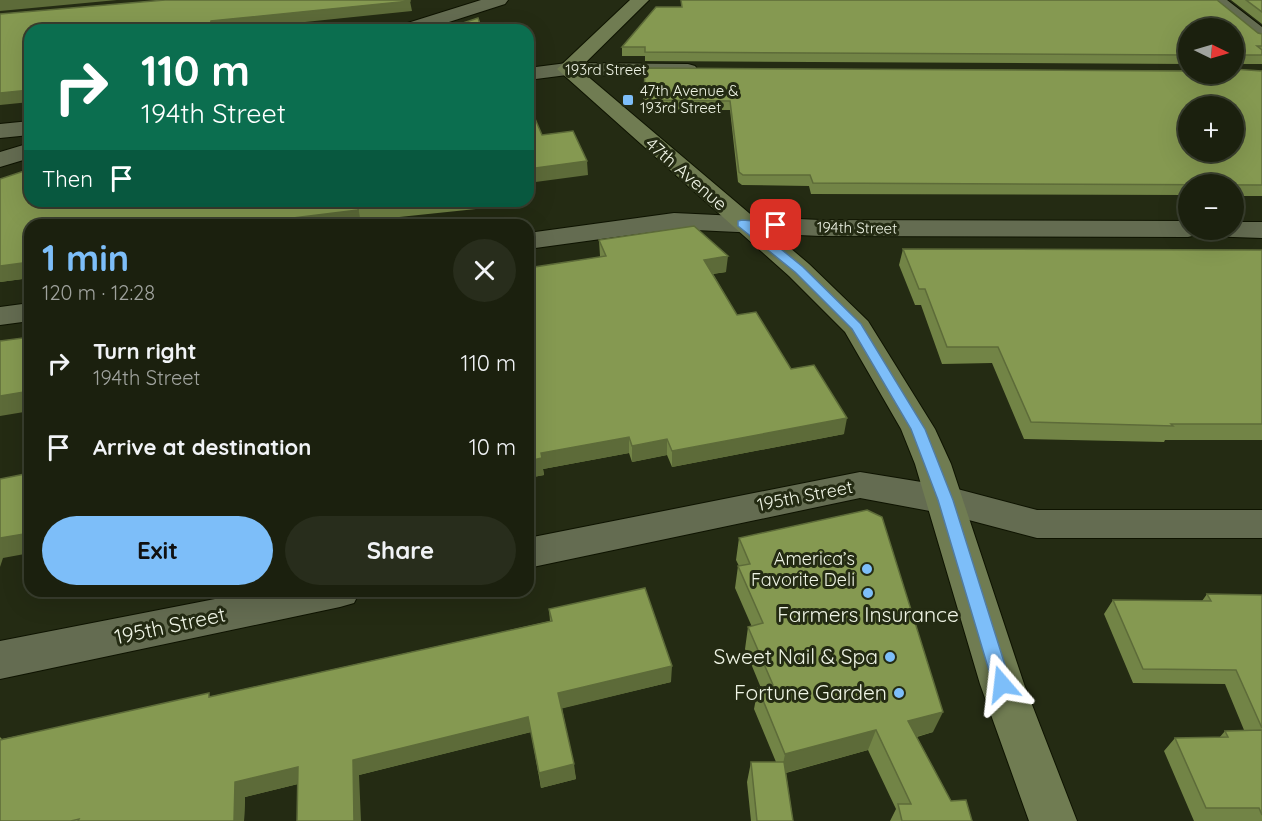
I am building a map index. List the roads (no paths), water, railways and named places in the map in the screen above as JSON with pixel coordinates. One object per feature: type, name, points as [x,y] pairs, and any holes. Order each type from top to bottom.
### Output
[{"type":"street","points":[[417,24],[452,7],[500,0]]},
{"type":"street","points":[[567,69],[640,0]]},
{"type":"street","points":[[1216,0],[1262,36]]},
{"type":"street","points":[[1236,0],[1262,20]]},
{"type":"street","name":"193rd Street","points":[[534,73],[567,69],[706,70]]},
{"type":"street","name":"47th Avenue","points":[[567,69],[742,224],[799,270],[857,327],[918,429],[946,500],[1002,684],[1053,821]]},
{"type":"street","points":[[0,131],[24,129]]},
{"type":"street","points":[[0,160],[24,152]]},
{"type":"street","name":"194th Street","points":[[534,241],[674,221],[820,228],[1178,229]]},
{"type":"street","points":[[1244,230],[1262,230]]},
{"type":"street","points":[[0,316],[24,313]]},
{"type":"street","name":"195th Street","points":[[534,552],[860,485],[946,500],[1037,524],[1262,524]]},
{"type":"street","name":"195th Street","points":[[0,660],[310,597]]},
{"type":"place","name":"47th Avenue & 193rd Street","points":[[628,100]]},
{"type":"place","name":"America’s Favorite Deli","points":[[867,569]]},
{"type":"place","name":"Farmers Insurance","points":[[868,593]]},
{"type":"place","name":"Sweet Nail & Spa","points":[[890,657]]},
{"type":"place","name":"Fortune Garden","points":[[899,693]]}]
